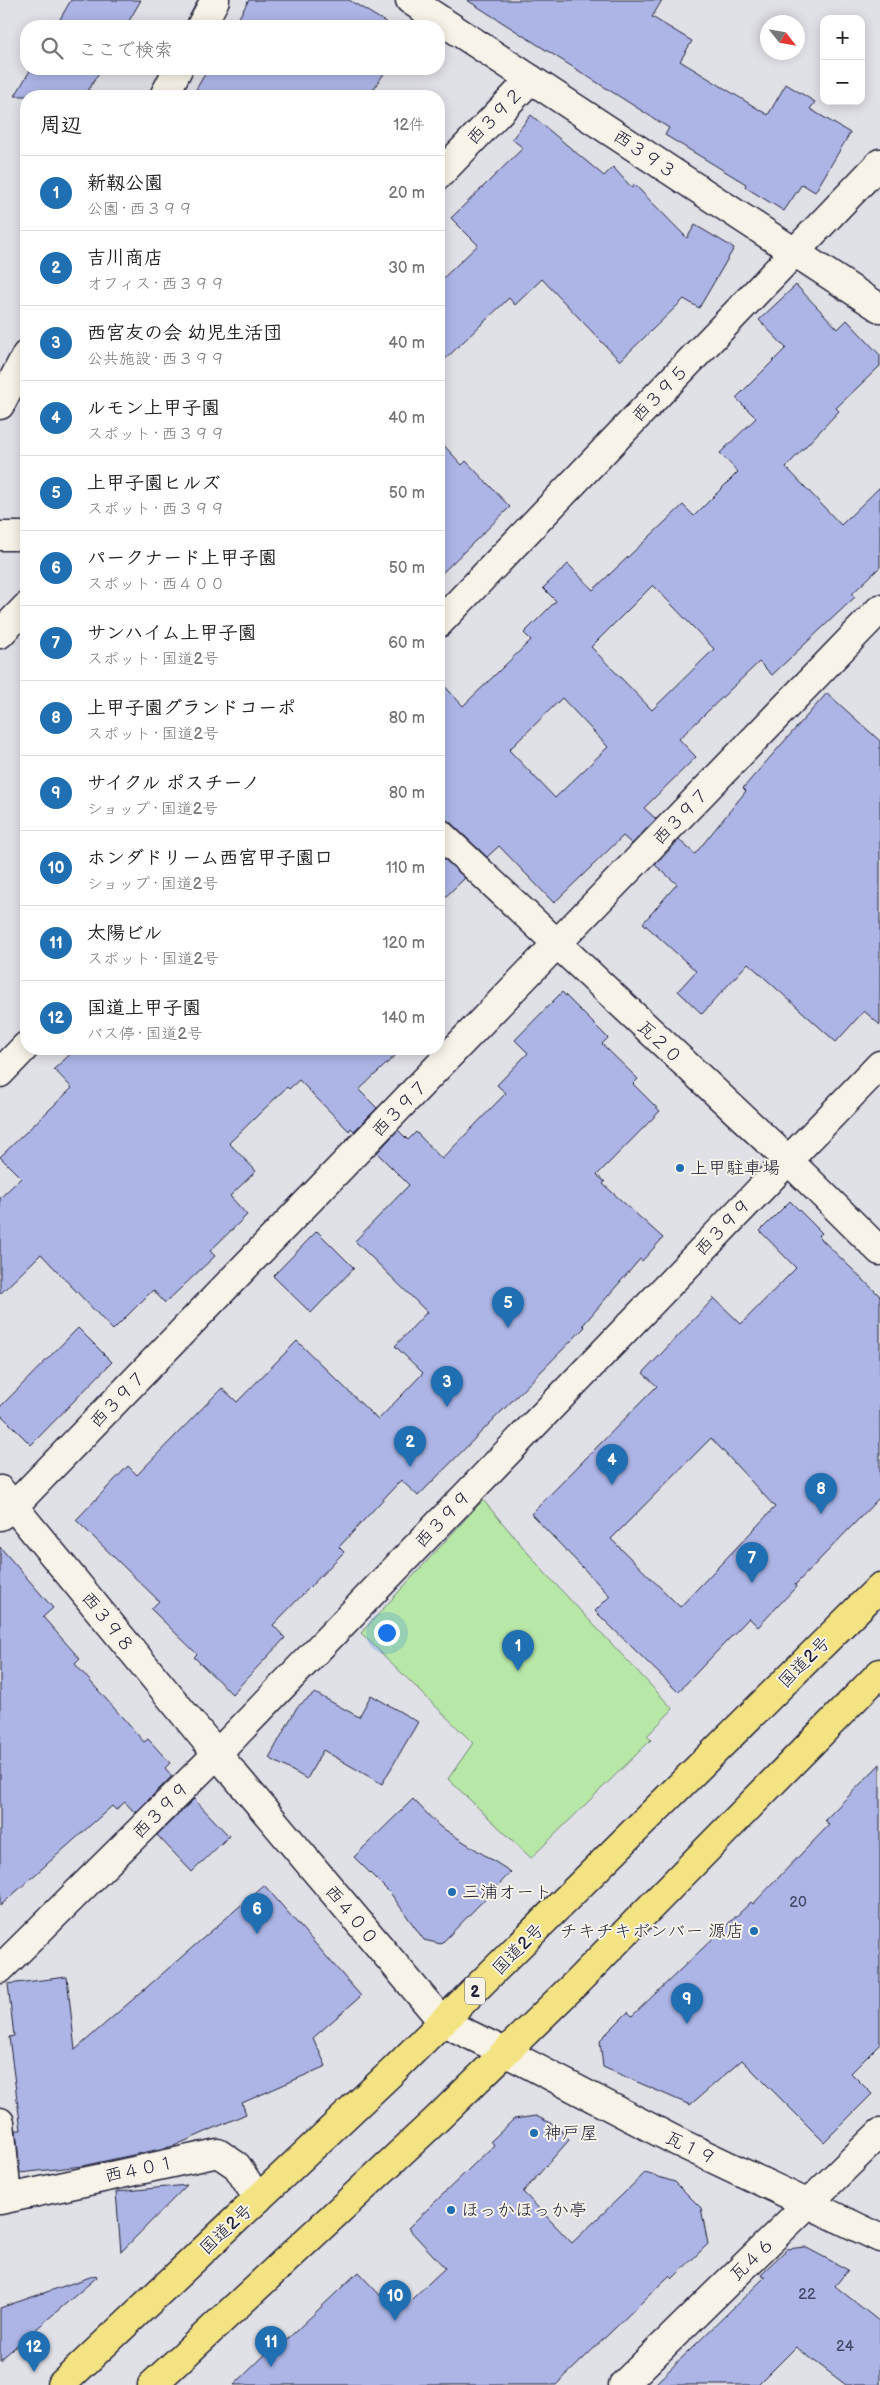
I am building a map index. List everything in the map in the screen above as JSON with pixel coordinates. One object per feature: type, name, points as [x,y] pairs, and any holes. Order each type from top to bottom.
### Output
[{"type":"highway","name":"国道2号","points":[[61,2385],[443,2022],[880,1587]]},
{"type":"highway","points":[[152,2385],[437,2119],[880,1673]]},
{"type":"street","points":[[204,20],[215,0]]},
{"type":"street","name":"西３９３","points":[[410,0],[441,20]]},
{"type":"street","name":"西３９３","points":[[445,23],[880,308]]},
{"type":"street","points":[[167,90],[175,75]]},
{"type":"street","name":"西３９２","points":[[445,168],[531,78]]},
{"type":"street","name":"西３９５","points":[[445,617],[880,163]]},
{"type":"street","points":[[0,405],[20,367]]},
{"type":"street","points":[[0,536],[20,536]]},
{"type":"street","name":"西３９７","points":[[4,1504],[558,946],[880,609]]},
{"type":"street","points":[[0,634],[20,613]]},
{"type":"street","name":"瓦２０","points":[[445,839],[788,1160],[880,1252]]},
{"type":"street","points":[[0,1073],[20,1052]]},
{"type":"street","name":"西３９９","points":[[0,1969],[217,1754],[880,1065]]},
{"type":"street","name":"西３９８","points":[[4,1504],[217,1754]]},
{"type":"street","name":"西４００","points":[[217,1754],[443,2022],[505,2052]]},
{"type":"street","name":"瓦１９","points":[[505,2052],[678,2142],[880,2238]]},
{"type":"street","points":[[0,2122],[4,2199]]},
{"type":"street","name":"瓦４６","points":[[624,2385],[880,2133]]},
{"type":"street","name":"西４０１","points":[[4,2199],[218,2153],[237,2166],[258,2199]]},
{"type":"green space","points":[[483,1500],[545,1573],[673,1709],[647,1736],[651,1740],[531,1858],[448,1779],[473,1743],[361,1633]]},
{"type":"building","points":[[71,0],[141,0],[129,20],[59,20]]},
{"type":"building","points":[[249,0],[349,0],[382,20],[237,20]]},
{"type":"building","points":[[467,0],[662,0],[652,17],[692,41],[680,61],[768,115],[786,84],[815,102],[810,109],[850,133],[815,192],[802,184],[784,211],[745,187],[746,184],[665,135],[669,128]]},
{"type":"building","points":[[27,75],[97,75],[89,90],[20,90],[20,96],[15,96]]},
{"type":"building","points":[[204,75],[383,75],[373,90],[196,90]]},
{"type":"building","points":[[531,115],[604,176],[613,167],[632,188],[634,184],[687,238],[695,225],[734,248],[699,308],[684,299],[620,361],[542,279],[515,305],[509,298],[445,359],[445,276],[478,245],[451,218],[523,148],[512,139]]},
{"type":"building","points":[[796,285],[838,329],[847,320],[880,355],[880,366],[836,408],[839,411],[786,467],[841,525],[880,487],[880,567],[852,594],[855,597],[772,675],[759,662],[679,739],[696,757],[644,808],[656,819],[632,844],[623,836],[554,903],[499,846],[487,857],[450,822],[445,820],[445,686],[463,706],[531,640],[524,633],[556,601],[543,588],[568,564],[593,590],[683,505],[694,516],[738,472],[720,453],[756,418],[736,398],[786,348],[759,320]],"holes":[[[653,585],[714,649],[652,710],[591,647]],[[562,698],[608,747],[555,798],[509,750]]]},
{"type":"building","points":[[445,447],[462,465],[466,461],[510,507],[445,570]]},
{"type":"building","points":[[827,693],[880,741],[880,1025],[864,1011],[836,1042],[748,963],[702,1014],[678,991],[696,971],[643,923],[677,884],[655,865],[679,840],[695,854],[746,791],[743,788]]},
{"type":"building","points":[[445,860],[465,878],[445,897]]},
{"type":"building","points":[[562,992],[608,1038],[602,1044],[638,1079],[633,1084],[660,1111],[597,1175],[605,1182],[603,1184],[663,1238],[642,1261],[640,1259],[583,1325],[585,1327],[418,1496],[401,1480],[339,1547],[344,1552],[273,1625],[285,1638],[232,1694],[194,1657],[197,1654],[151,1609],[159,1601],[76,1520],[128,1466],[137,1475],[222,1388],[237,1402],[297,1341],[378,1420],[423,1373],[395,1346],[427,1312],[355,1241],[409,1185],[377,1153],[398,1130],[408,1140],[416,1132],[442,1159],[506,1093],[497,1085],[528,1053],[515,1040]]},
{"type":"building","points":[[69,1055],[396,1055],[359,1090],[377,1108],[354,1131],[351,1128],[349,1131],[299,1080],[289,1089],[287,1087],[229,1143],[256,1171],[230,1196],[247,1215],[210,1251],[215,1256],[165,1303],[153,1290],[113,1330],[41,1254],[0,1294],[0,1198],[21,1178],[0,1157],[72,1088],[54,1069]]},
{"type":"building","points":[[790,1201],[822,1233],[818,1236],[880,1296],[880,1497],[795,1585],[796,1587],[758,1627],[749,1618],[678,1692],[595,1611],[610,1596],[531,1514],[657,1386],[643,1373],[714,1298],[741,1324],[796,1268],[760,1231]],"holes":[[[711,1438],[775,1507],[680,1607],[611,1539]]]},
{"type":"building","points":[[317,1231],[354,1268],[311,1313],[273,1276]]},
{"type":"building","points":[[78,1328],[112,1362],[31,1445],[0,1414],[0,1407]]},
{"type":"building","points":[[0,1547],[53,1608],[43,1617],[80,1659],[75,1664],[144,1742],[148,1739],[170,1763],[165,1768],[172,1776],[135,1813],[125,1802],[116,1810],[112,1806],[0,1906]]},
{"type":"building","points":[[315,1693],[359,1717],[371,1695],[418,1722],[382,1784],[323,1750],[307,1779],[269,1758],[297,1707]]},
{"type":"building","points":[[880,1764],[880,2044],[851,2073],[872,2094],[824,2142],[742,2060],[690,2105],[603,2067],[600,2040],[628,2012],[632,2016],[751,1902],[753,1904],[829,1825],[825,1820]]},
{"type":"building","points":[[194,1799],[229,1836],[192,1872],[157,1835]]},
{"type":"building","points":[[413,1799],[439,1826],[511,1872],[441,1944],[424,1940],[391,1894],[354,1857]]},
{"type":"building","points":[[264,1885],[361,1996],[313,2038],[326,2066],[242,2103],[246,2114],[174,2146],[82,2166],[20,2173],[16,2130],[21,2130],[9,2037],[14,2036],[8,1984],[67,1977],[75,2050]]},
{"type":"building","points":[[536,2116],[558,2127],[569,2140],[523,2192],[572,2243],[645,2173],[675,2182],[701,2208],[708,2244],[672,2279],[669,2276],[556,2385],[234,2385],[272,2348],[275,2351],[358,2272],[397,2313],[445,2268],[408,2228],[494,2145],[491,2141],[514,2119]]},
{"type":"building","points":[[187,2185],[121,2252],[116,2192]]},
{"type":"building","points":[[805,2247],[848,2270],[835,2286],[880,2322],[880,2385],[846,2385],[796,2347],[758,2385],[654,2385],[765,2277],[761,2274],[787,2249]]},
{"type":"building","points":[[96,2275],[97,2277],[0,2360],[0,2308]]},
{"type":"place","name":"上甲駐車場","points":[[680,1168]]},
{"type":"place","name":"上甲子園ヒルズ","points":[[508,1328]]},
{"type":"place","name":"西宮友の会 幼児生活団","points":[[447,1407]]},
{"type":"place","name":"吉川商店","points":[[410,1467]]},
{"type":"place","name":"ルモン上甲子園","points":[[612,1485]]},
{"type":"place","name":"上甲子園グランドコーポ","points":[[821,1514]]},
{"type":"place","name":"サンハイム上甲子園","points":[[752,1583]]},
{"type":"place","name":"新靱公園","points":[[518,1671]]},
{"type":"place","name":"三浦オート","points":[[452,1892]]},
{"type":"place","name":"チキチキボンバー 源店","points":[[754,1931]]},
{"type":"place","name":"パークナード上甲子園","points":[[257,1934]]},
{"type":"place","name":"サイクル ポスチーノ","points":[[687,2024]]},
{"type":"place","name":"神戸屋","points":[[534,2133]]},
{"type":"place","name":"ほっかほっか亭","points":[[451,2210]]},
{"type":"place","name":"ホンダドリーム西宮甲子園口","points":[[395,2321]]},
{"type":"place","name":"太陽ビル","points":[[271,2367]]},
{"type":"place","name":"国道上甲子園","points":[[34,2372]]}]
